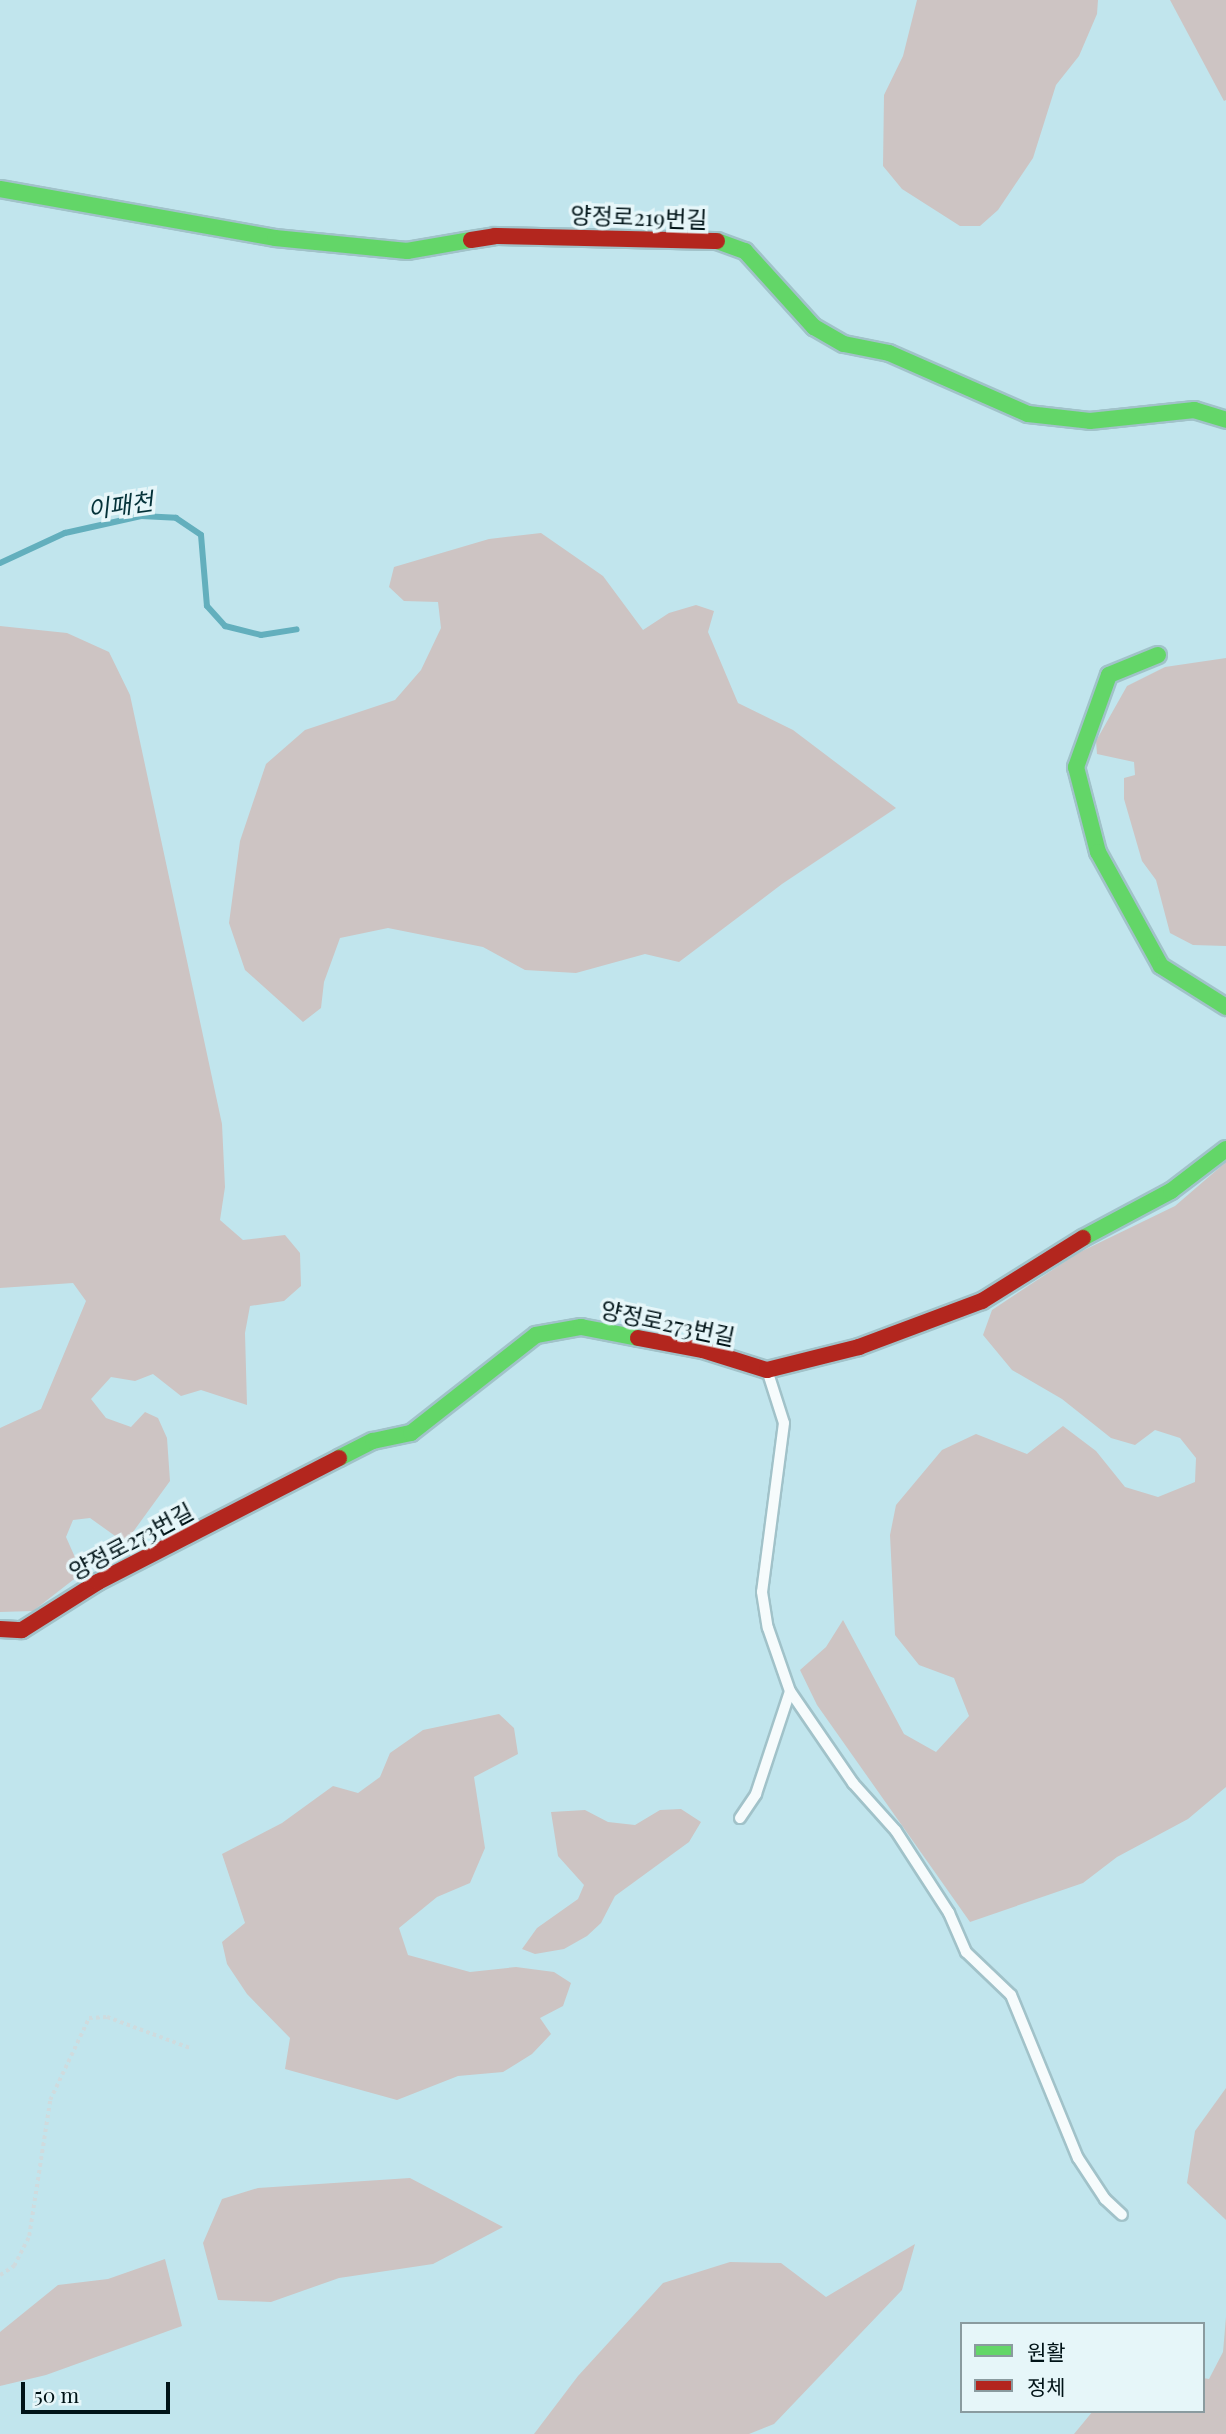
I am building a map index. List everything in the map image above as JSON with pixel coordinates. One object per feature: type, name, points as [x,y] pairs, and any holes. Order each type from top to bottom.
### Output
[{"type":"street","name":"양정로219번길","points":[[0,189],[275,238],[407,251],[495,236],[713,240],[745,251],[814,327],[844,344],[890,353],[1028,414],[1090,421],[1194,410],[1226,420]]},
{"type":"street","points":[[1158,654],[1109,675],[1076,767],[1098,852],[1161,967],[1226,1007]]},
{"type":"street","points":[[767,1370],[859,1347],[982,1301],[1082,1238],[1171,1191],[1226,1149]]},
{"type":"street","name":"양정로273번길","points":[[0,1629],[22,1630],[98,1581],[373,1441],[411,1433],[536,1335],[581,1327],[703,1350],[767,1370]]},
{"type":"lane","points":[[767,1370],[784,1423],[762,1592],[768,1628],[790,1691],[853,1783],[896,1831],[949,1913],[966,1952],[1011,1996],[1078,2158],[1105,2199],[1122,2215]]},
{"type":"lane","points":[[740,1818],[756,1794],[790,1691]]},
{"type":"path","points":[[0,2275],[14,2266],[29,2236],[50,2100],[89,2018],[107,2017],[190,2048]]},
{"type":"shaded area","points":[[917,0],[1098,0],[1097,14],[1079,56],[1056,85],[1033,158],[998,210],[980,226],[960,226],[902,189],[883,166],[884,95],[903,56]]},
{"type":"shaded area","points":[[1170,0],[1226,0],[1226,100],[1224,101]]},
{"type":"shaded area","points":[[541,533],[603,576],[643,630],[669,613],[696,605],[714,611],[708,632],[738,703],[793,730],[896,808],[782,884],[679,962],[645,954],[576,973],[525,970],[483,947],[388,928],[340,938],[324,982],[321,1008],[303,1022],[245,970],[229,923],[240,841],[266,764],[305,730],[395,700],[421,670],[441,628],[438,602],[404,601],[389,587],[394,567],[489,539]]},
{"type":"shaded area","points":[[0,626],[67,633],[109,652],[130,695],[222,1124],[225,1187],[220,1220],[243,1240],[285,1235],[300,1253],[301,1286],[284,1301],[250,1306],[245,1333],[247,1405],[201,1390],[181,1396],[153,1374],[135,1381],[111,1377],[91,1399],[106,1418],[131,1427],[145,1412],[158,1418],[167,1438],[170,1481],[125,1543],[90,1518],[73,1520],[66,1537],[82,1573],[33,1611],[0,1612],[0,1428],[41,1409],[86,1301],[73,1283],[0,1288]]},
{"type":"shaded area","points":[[1226,658],[1226,946],[1193,945],[1170,933],[1156,880],[1142,861],[1124,799],[1124,778],[1135,775],[1134,762],[1097,754],[1096,741],[1127,686],[1165,667]]},
{"type":"shaded area","points":[[1226,1162],[1226,1787],[1188,1819],[1117,1857],[1083,1883],[970,1922],[817,1705],[800,1670],[826,1647],[843,1620],[904,1734],[936,1752],[969,1716],[954,1678],[919,1665],[895,1635],[890,1535],[896,1505],[942,1450],[976,1434],[1027,1454],[1063,1426],[1096,1451],[1125,1487],[1158,1497],[1195,1482],[1196,1458],[1180,1438],[1155,1430],[1135,1445],[1111,1438],[1062,1399],[1012,1370],[983,1335],[992,1310],[1078,1253],[1175,1206]]},
{"type":"shaded area","points":[[499,1714],[514,1728],[518,1754],[474,1777],[485,1848],[470,1883],[437,1897],[399,1928],[408,1955],[470,1972],[516,1967],[554,1972],[571,1983],[563,2006],[540,2018],[551,2034],[532,2054],[503,2072],[458,2076],[397,2100],[285,2069],[290,2038],[247,1994],[227,1964],[222,1942],[245,1923],[222,1854],[282,1823],[333,1786],[358,1793],[380,1777],[390,1753],[423,1730]]},
{"type":"shaded area","points":[[681,1809],[701,1822],[689,1842],[615,1896],[601,1923],[587,1936],[564,1949],[535,1954],[522,1949],[537,1928],[578,1899],[584,1885],[558,1856],[551,1812],[585,1810],[608,1822],[635,1825],[660,1810]]},
{"type":"shaded area","points":[[1226,2088],[1226,2220],[1187,2183],[1195,2131]]},
{"type":"shaded area","points":[[410,2178],[503,2227],[433,2264],[339,2278],[271,2302],[218,2300],[203,2243],[222,2199],[258,2188]]},
{"type":"shaded area","points":[[915,2244],[902,2290],[774,2424],[749,2434],[534,2434],[578,2376],[663,2283],[730,2262],[781,2263],[826,2297]]},
{"type":"shaded area","points":[[165,2259],[182,2326],[46,2375],[0,2386],[0,2332],[58,2285],[108,2279]]},
{"type":"shaded area","points":[[1226,2317],[1226,2434],[1074,2434],[1091,2413],[1205,2413],[1205,2378],[1209,2379],[1223,2352]]},
{"type":"waterway","name":"이패천","points":[[0,563],[65,533],[141,516],[176,518],[201,535],[207,606],[225,626],[261,635],[297,629]]},
{"type":"traffic: fast","points":[[0,189],[275,238],[407,251],[471,240]]},
{"type":"traffic: fast","points":[[717,241],[745,251],[814,327],[844,344],[889,353],[1028,414],[1090,421],[1194,410],[1226,420]]},
{"type":"traffic: fast","points":[[1158,655],[1109,675],[1076,767],[1098,852],[1161,966],[1226,1007]]},
{"type":"traffic: fast","points":[[1083,1238],[1171,1191],[1226,1149]]},
{"type":"traffic: fast","points":[[339,1458],[373,1441],[411,1433],[536,1335],[581,1327],[638,1338]]},
{"type":"traffic: jam","points":[[471,240],[495,236],[717,241]]},
{"type":"traffic: jam","points":[[638,1338],[703,1350],[767,1370],[859,1347],[982,1301],[1083,1238]]},
{"type":"traffic: jam","points":[[0,1629],[22,1630],[98,1582],[339,1458]]}]
